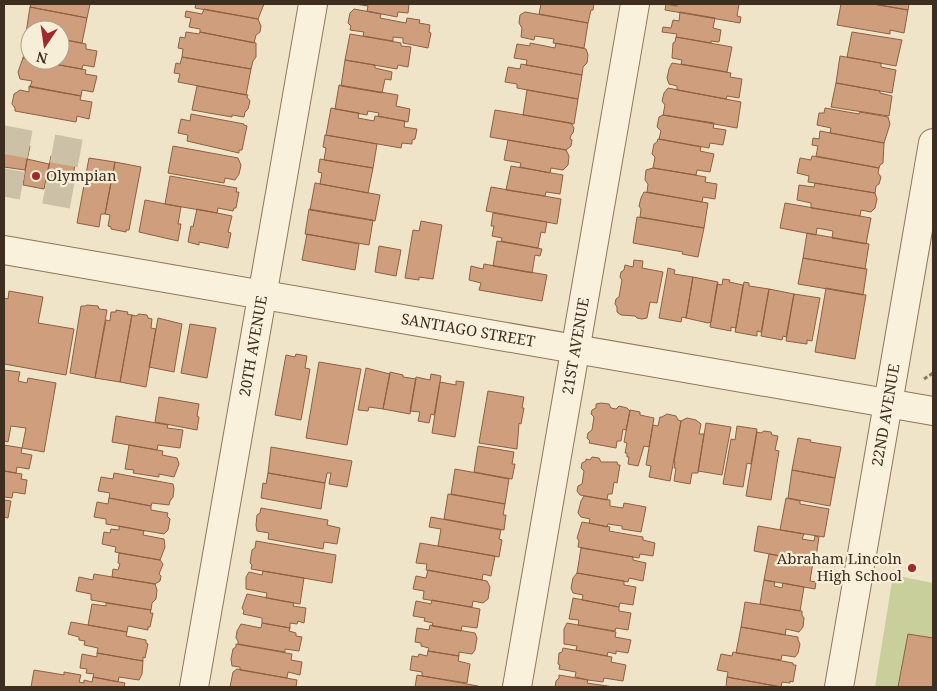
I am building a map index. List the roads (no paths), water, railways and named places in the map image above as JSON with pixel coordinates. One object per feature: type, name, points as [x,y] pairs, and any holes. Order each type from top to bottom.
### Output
[{"type":"street","name":"20TH AVENUE","points":[[194,687],[313,4]]},
{"type":"street","name":"21ST AVENUE","points":[[517,687],[635,4]]},
{"type":"street","name":"22ND AVENUE","points":[[839,687],[933,143]]},
{"type":"street","name":"SANTIAGO STREET","points":[[4,250],[933,411]]},
{"type":"tunnel","points":[[6,197],[19,127]]},
{"type":"tunnel","points":[[56,206],[69,137]]},
{"type":"place","name":"Olympian","points":[[36,176]]},
{"type":"place","name":"Abraham Lincoln High School","points":[[912,568]]}]
